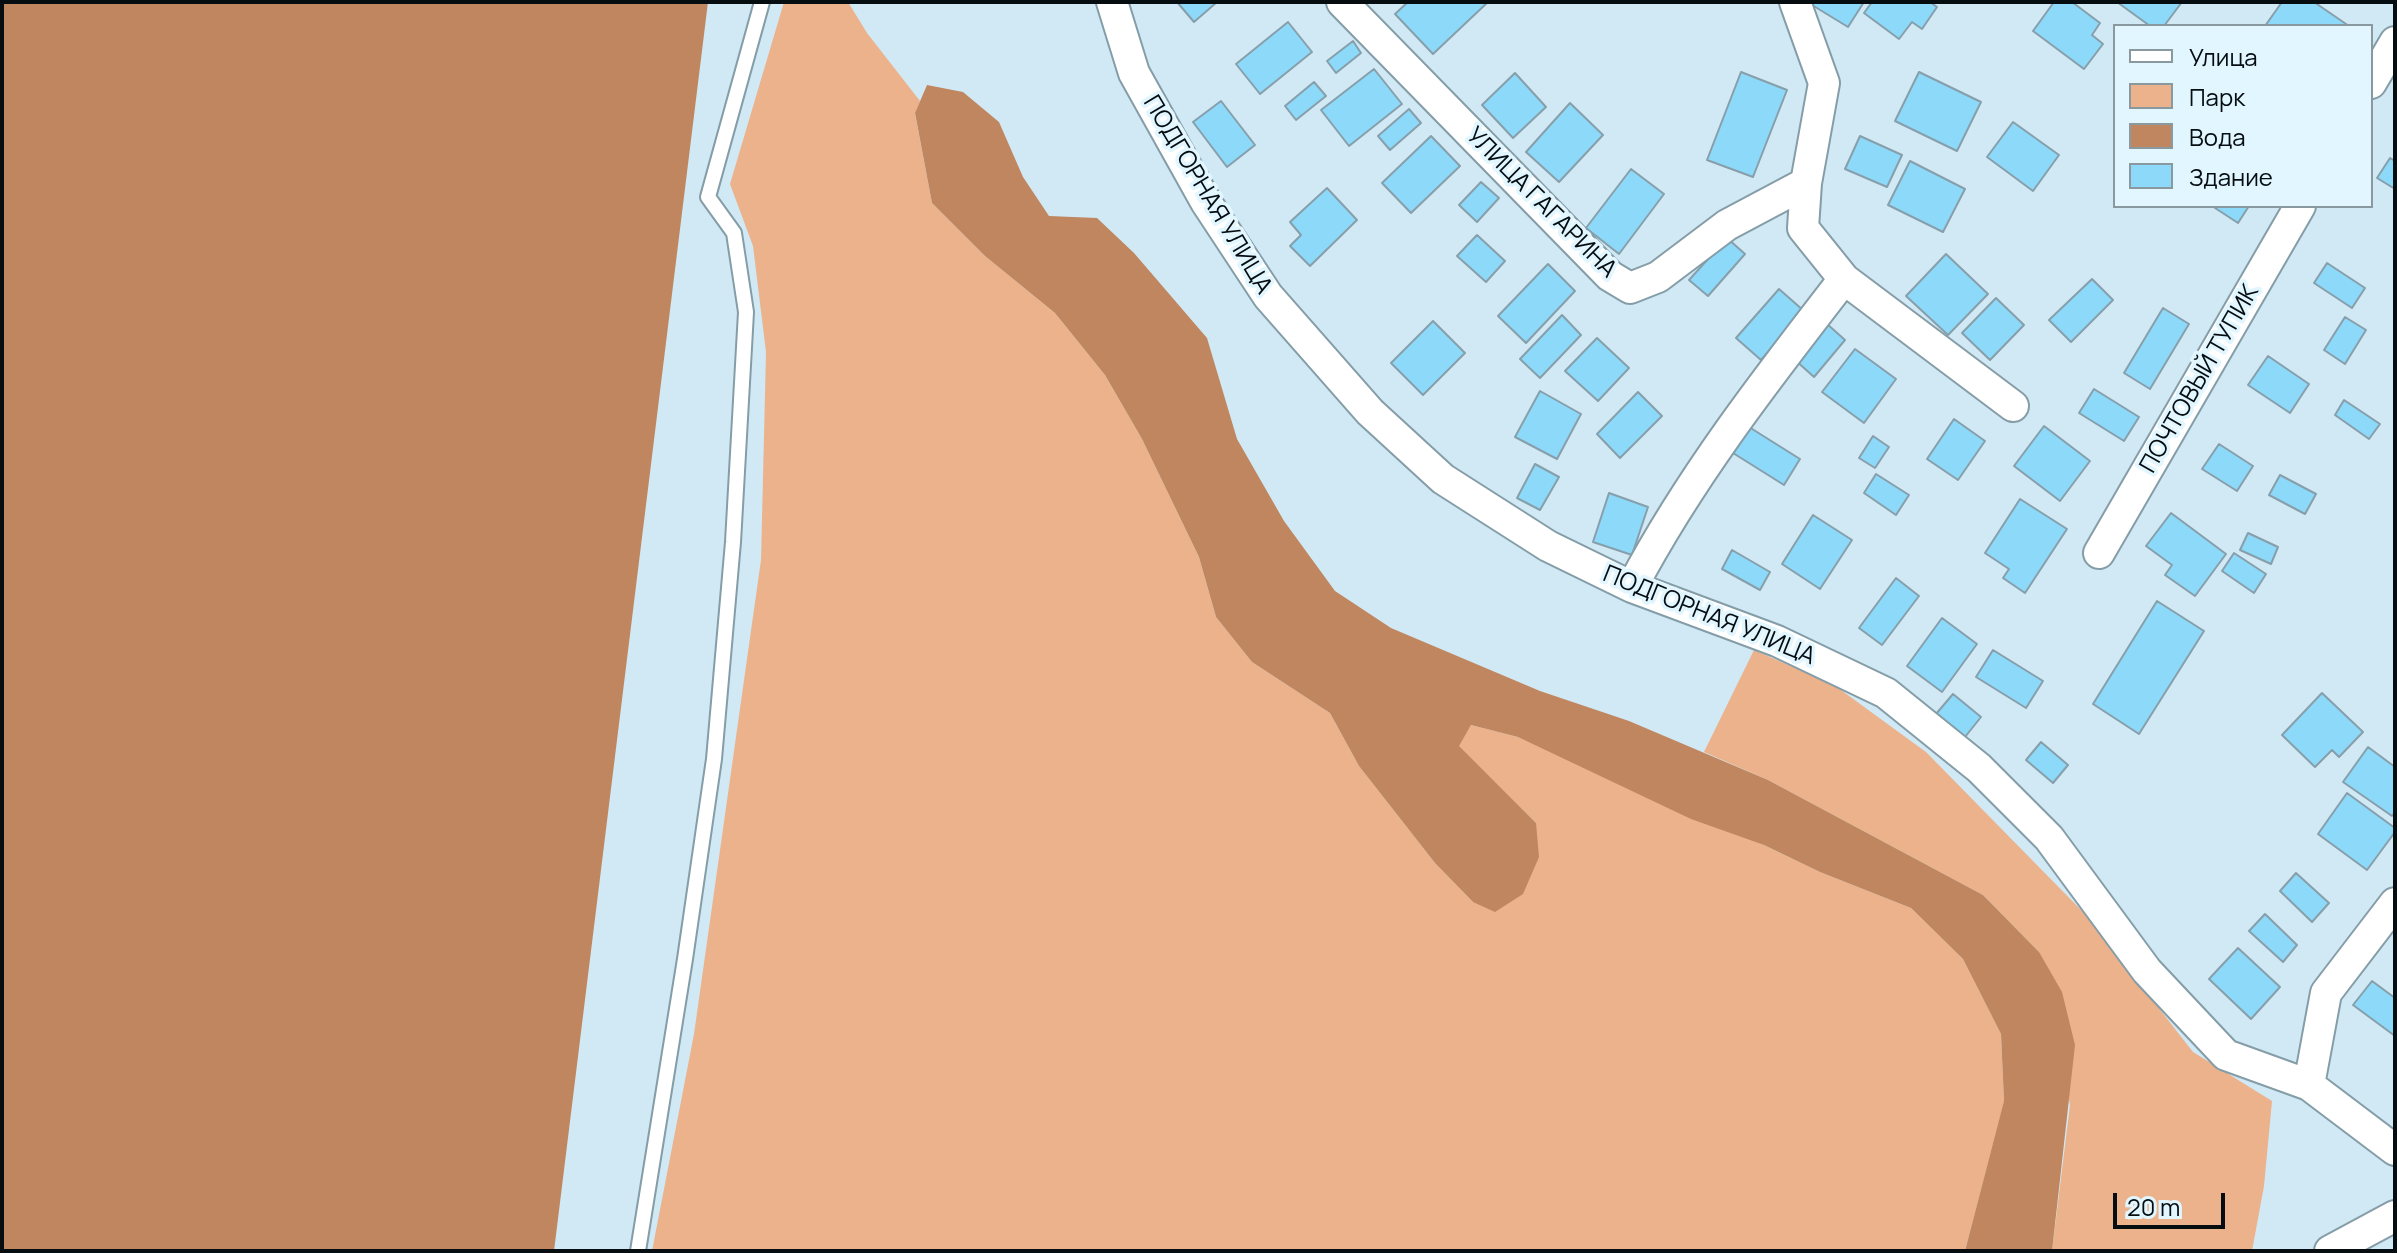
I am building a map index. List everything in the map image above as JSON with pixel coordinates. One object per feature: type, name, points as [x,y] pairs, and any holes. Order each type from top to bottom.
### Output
[{"type":"street","name":"ПОДГОРНАЯ УЛИЦА","points":[[1112,2],[1134,73],[1206,202],[1268,296],[1370,412],[1443,479],[1548,546],[1632,587],[1777,641],[1886,693],[1979,768],[2049,838],[2147,971],[2226,1055],[2309,1085],[2395,1150]]},
{"type":"street","name":"УЛИЦА ГАГАРИНА","points":[[1342,2],[1610,276],[1630,288],[1658,277],[1727,225],[1806,183]]},
{"type":"street","points":[[1795,2],[1824,83],[1806,183],[1803,228],[1844,279],[2013,406]]},
{"type":"street","points":[[2373,80],[2395,42]]},
{"type":"street","name":"ПОЧТОВЫЙ ТУПИК","points":[[2099,553],[2299,208]]},
{"type":"street","points":[[1632,587],[1659,535],[1781,360],[1844,279]]},
{"type":"street","points":[[2309,1085],[2326,993],[2395,903]]},
{"type":"street","points":[[2330,1251],[2395,1216]]},
{"type":"lane","points":[[638,1251],[714,759],[733,542],[746,312],[734,233],[708,197],[762,2]]},
{"type":"green space","points":[[784,2],[848,2],[867,33],[920,101],[915,114],[932,203],[985,256],[1055,313],[1105,375],[1142,439],[1199,557],[1216,617],[1252,662],[1330,713],[1359,766],[1435,863],[1473,902],[1536,823],[1458,746],[1471,725],[1518,737],[1820,872],[1911,908],[1963,959],[2001,1034],[2004,1102],[1965,1251],[652,1251],[694,1034],[761,560],[766,352],[753,246],[730,184]]},
{"type":"green space","points":[[1754,650],[1834,685],[1926,752],[2086,915],[2193,1052],[2272,1101],[2264,1186],[2252,1251],[2052,1251],[2070,1105],[2039,952],[1983,895],[1768,780],[1704,752]]},
{"type":"water","points":[[2,2],[708,2],[554,1251],[2,1251]]},
{"type":"water","points":[[927,85],[963,92],[999,122],[1023,177],[1049,216],[1097,218],[1134,253],[1207,338],[1237,439],[1284,521],[1335,591],[1391,628],[1540,691],[1629,721],[1768,780],[1983,895],[2039,952],[2062,992],[2075,1045],[2052,1251],[1965,1251],[2004,1101],[2001,1034],[1963,959],[1911,908],[1820,872],[1764,845],[1691,819],[1518,737],[1471,725],[1459,746],[1536,823],[1539,857],[1523,894],[1495,912],[1473,902],[1435,863],[1359,766],[1330,713],[1252,662],[1216,617],[1199,557],[1142,439],[1105,375],[1055,313],[985,256],[932,203],[915,113]]},
{"type":"building","points":[[1177,2],[1217,2],[1194,22]]},
{"type":"building","points":[[1408,2],[1488,2],[1433,54],[1395,14]]},
{"type":"building","points":[[1815,2],[1864,2],[1848,27],[1812,5]]},
{"type":"building","points":[[1872,2],[1930,2],[1937,7],[1922,29],[1912,22],[1899,39],[1864,13]]},
{"type":"building","points":[[2054,2],[2072,2],[2100,23],[2092,35],[2103,44],[2084,69],[2033,31]]},
{"type":"building","points":[[2117,2],[2182,2],[2166,24],[2147,24]]},
{"type":"building","points":[[2282,2],[2314,2],[2346,24],[2266,24]]},
{"type":"building","points":[[1288,22],[1312,52],[1260,94],[1236,64]]},
{"type":"building","points":[[1353,41],[1361,53],[1336,73],[1327,61]]},
{"type":"building","points":[[1374,69],[1402,104],[1349,146],[1321,110]]},
{"type":"building","points":[[1741,72],[1787,90],[1753,177],[1707,160]]},
{"type":"building","points":[[1919,72],[1981,102],[1957,151],[1895,121]]},
{"type":"building","points":[[1515,73],[1546,107],[1513,138],[1482,105]]},
{"type":"building","points":[[1314,82],[1326,96],[1296,120],[1285,106]]},
{"type":"building","points":[[1221,101],[1255,145],[1227,167],[1193,122]]},
{"type":"building","points":[[1570,103],[1603,135],[1559,182],[1526,152]]},
{"type":"building","points":[[1409,109],[1421,123],[1390,150],[1378,136]]},
{"type":"building","points":[[2013,122],[2059,155],[2033,191],[1987,157]]},
{"type":"building","points":[[1431,136],[1460,166],[1411,213],[1382,183]]},
{"type":"building","points":[[1860,136],[1902,155],[1887,187],[1845,169]]},
{"type":"building","points":[[2390,158],[2395,161],[2395,189],[2377,178]]},
{"type":"building","points":[[1910,161],[1965,189],[1943,232],[1888,205]]},
{"type":"building","points":[[1631,169],[1664,194],[1619,254],[1586,228]]},
{"type":"building","points":[[1481,182],[1499,198],[1477,222],[1459,205]]},
{"type":"building","points":[[1327,188],[1357,220],[1310,266],[1290,246],[1301,235],[1290,222]]},
{"type":"building","points":[[2215,208],[2248,208],[2238,223]]},
{"type":"building","points":[[1477,235],[1505,261],[1486,282],[1457,256]]},
{"type":"building","points":[[1727,238],[1745,254],[1708,296],[1689,280]]},
{"type":"building","points":[[1946,254],[1988,294],[1948,335],[1906,296]]},
{"type":"building","points":[[2327,263],[2365,288],[2352,308],[2314,283]]},
{"type":"building","points":[[1548,264],[1575,291],[1526,343],[1498,316]]},
{"type":"building","points":[[2092,279],[2113,300],[2071,342],[2049,320]]},
{"type":"building","points":[[1779,289],[1804,311],[1761,360],[1736,338]]},
{"type":"building","points":[[1996,298],[2024,325],[1990,360],[1962,333]]},
{"type":"building","points":[[2163,308],[2189,324],[2150,389],[2124,373]]},
{"type":"building","points":[[1562,315],[1581,335],[1540,378],[1520,359]]},
{"type":"building","points":[[2345,317],[2366,330],[2345,364],[2324,350]]},
{"type":"building","points":[[1433,321],[1465,353],[1423,395],[1391,363]]},
{"type":"building","points":[[1826,323],[1845,340],[1814,377],[1794,359]]},
{"type":"building","points":[[1597,338],[1629,368],[1598,401],[1565,371]]},
{"type":"building","points":[[1855,349],[1896,379],[1864,423],[1822,392]]},
{"type":"building","points":[[2268,356],[2309,384],[2290,413],[2248,385]]},
{"type":"building","points":[[2094,389],[2139,417],[2124,441],[2079,413]]},
{"type":"building","points":[[1540,391],[1581,414],[1557,459],[1515,437]]},
{"type":"building","points":[[1638,392],[1662,416],[1620,458],[1597,434]]},
{"type":"building","points":[[2344,400],[2380,424],[2369,439],[2335,415]]},
{"type":"building","points":[[1954,419],[1985,441],[1958,480],[1927,459]]},
{"type":"building","points":[[2044,426],[2090,461],[2060,501],[2014,466]]},
{"type":"building","points":[[1749,427],[1800,459],[1784,485],[1733,453]]},
{"type":"building","points":[[1873,436],[1889,447],[1875,468],[1859,458]]},
{"type":"building","points":[[2219,444],[2253,466],[2237,491],[2202,469]]},
{"type":"building","points":[[1535,464],[1559,477],[1540,510],[1517,498]]},
{"type":"building","points":[[1876,474],[1909,495],[1896,515],[1864,493]]},
{"type":"building","points":[[2280,475],[2316,494],[2305,514],[2269,495]]},
{"type":"building","points":[[1609,493],[1648,507],[1632,555],[1593,542]]},
{"type":"building","points":[[2020,499],[2067,529],[2025,593],[2003,578],[2009,569],[1985,553]]},
{"type":"building","points":[[2171,513],[2226,554],[2195,596],[2165,575],[2172,565],[2146,546]]},
{"type":"building","points":[[1813,515],[1852,540],[1820,589],[1782,564]]},
{"type":"building","points":[[2248,533],[2278,547],[2271,564],[2240,550]]},
{"type":"building","points":[[1732,550],[1770,572],[1760,590],[1722,569]]},
{"type":"building","points":[[2234,553],[2266,574],[2254,593],[2222,571]]},
{"type":"building","points":[[1896,578],[1919,596],[1882,645],[1859,628]]},
{"type":"building","points":[[2157,601],[2204,631],[2139,734],[2093,704]]},
{"type":"building","points":[[1942,618],[1977,644],[1942,692],[1907,666]]},
{"type":"building","points":[[1993,650],[2043,681],[2026,708],[1976,677]]},
{"type":"building","points":[[2322,693],[2363,732],[2339,757],[2332,750],[2315,767],[2282,735]]},
{"type":"building","points":[[1953,694],[1981,717],[1965,737],[1936,714]]},
{"type":"building","points":[[2041,742],[2068,765],[2053,783],[2026,760]]},
{"type":"building","points":[[2368,747],[2395,767],[2395,812],[2392,816],[2343,782]]},
{"type":"building","points":[[2347,793],[2395,828],[2367,870],[2318,834]]},
{"type":"building","points":[[2296,873],[2329,903],[2312,922],[2280,891]]},
{"type":"building","points":[[2265,914],[2297,945],[2283,962],[2249,931]]},
{"type":"building","points":[[2238,948],[2280,987],[2251,1019],[2209,979]]},
{"type":"building","points":[[2372,981],[2395,998],[2395,1036],[2353,1005]]}]
